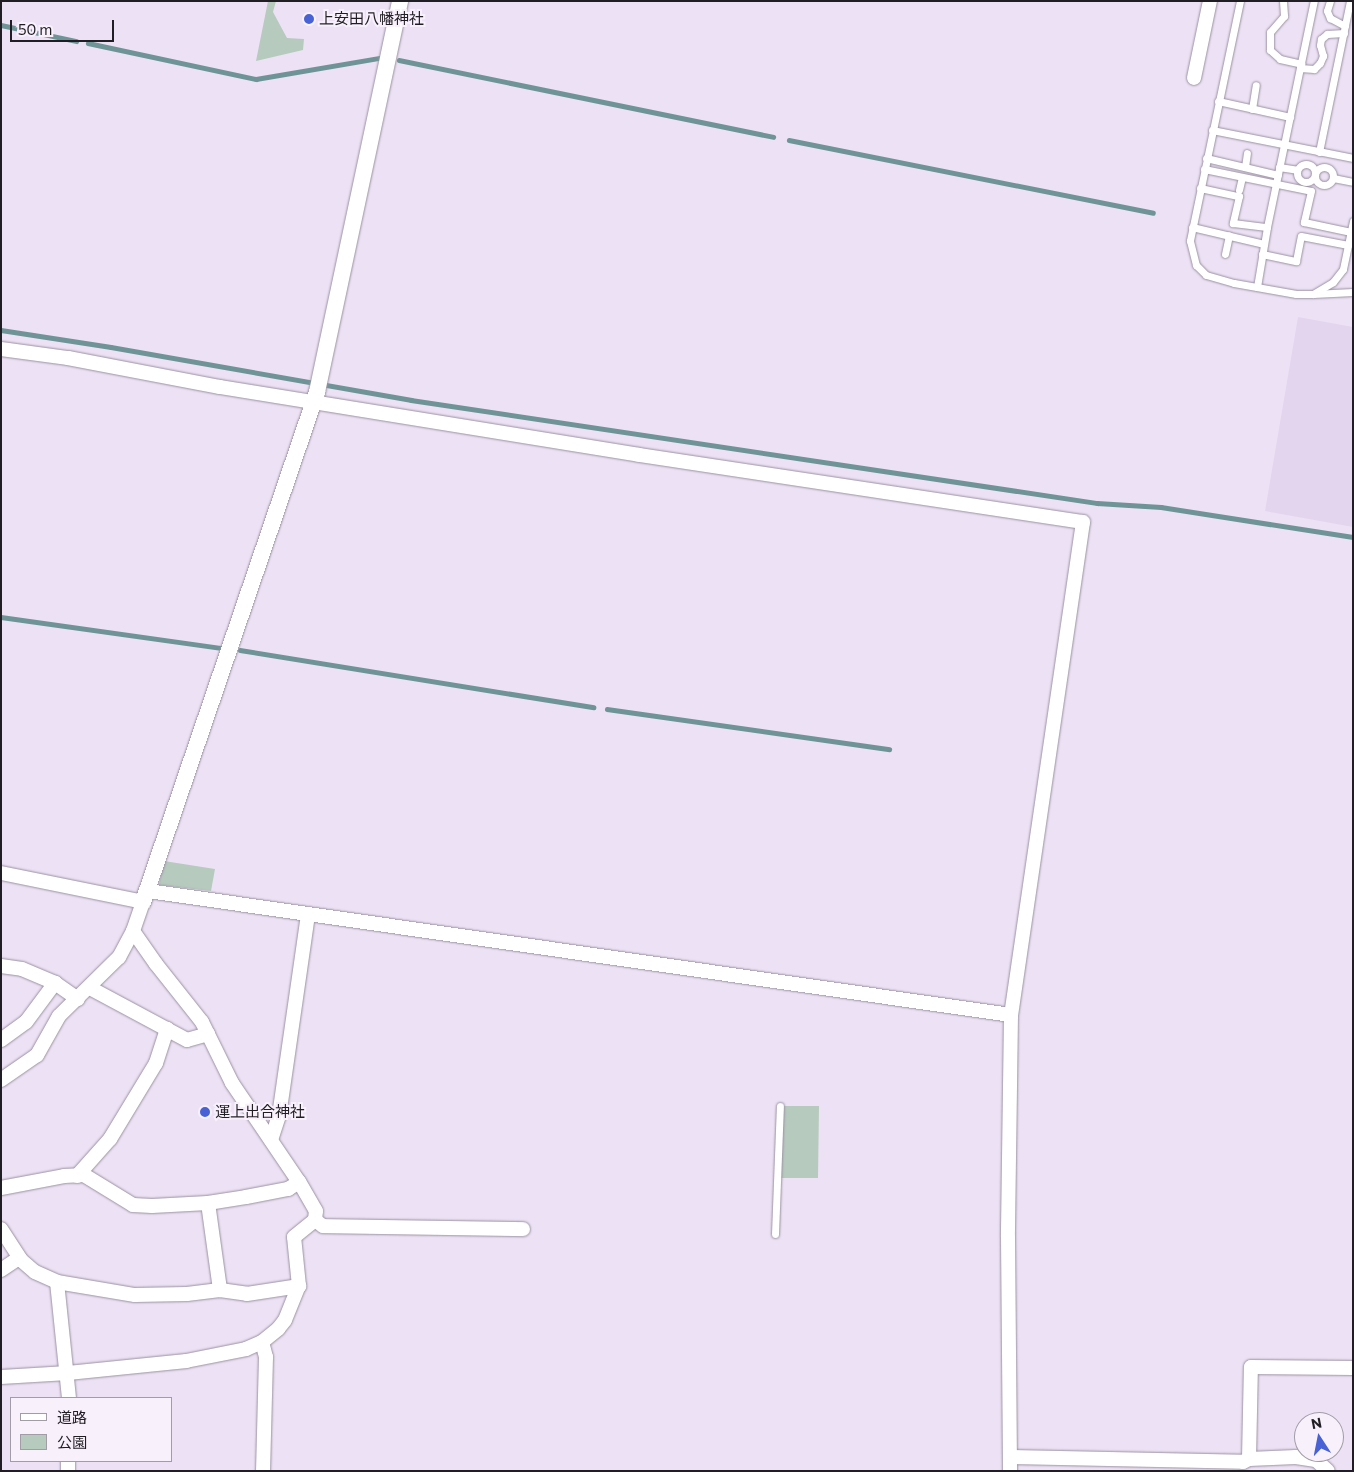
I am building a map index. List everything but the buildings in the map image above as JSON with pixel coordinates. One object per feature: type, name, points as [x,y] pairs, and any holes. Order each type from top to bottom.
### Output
[{"type":"street","points":[[1,1080],[37,1055],[59,1016],[90,988],[119,957],[133,931],[317,392],[400,1]]},
{"type":"street","points":[[1194,78],[1210,1]]},
{"type":"street","points":[[1,349],[317,392],[639,455],[1084,522],[1011,1015],[1008,1237],[1010,1464],[1245,1464],[1296,1457],[1316,1460],[1328,1471]]},
{"type":"street","points":[[1,873],[145,897],[308,915],[565,949],[1011,1015]]},
{"type":"street","points":[[271,1140],[279,1116],[308,915]]},
{"type":"street","points":[[1,1377],[68,1374],[222,1356],[262,1342],[278,1329],[285,1320],[299,1286],[294,1237],[315,1220],[316,1211],[299,1182],[232,1083],[202,1022],[156,964],[133,931]]},
{"type":"street","points":[[1,966],[22,969],[56,983],[78,999]]},
{"type":"street","points":[[1,1040],[26,1022],[56,983]]},
{"type":"street","points":[[90,988],[187,1040],[208,1034]]},
{"type":"street","points":[[77,1176],[110,1139],[156,1063],[167,1029]]},
{"type":"street","points":[[1,1188],[84,1175],[133,1205],[208,1203],[288,1190],[299,1182]]},
{"type":"street","points":[[208,1203],[220,1290]]},
{"type":"street","points":[[315,1220],[323,1226],[523,1229]]},
{"type":"street","points":[[1,1228],[19,1258],[35,1272],[57,1282],[135,1295],[187,1294],[220,1290],[247,1294],[299,1286]]},
{"type":"street","points":[[1,1270],[19,1258]]},
{"type":"street","points":[[57,1282],[69,1397]]},
{"type":"street","points":[[262,1342],[266,1357],[263,1471]]},
{"type":"street","points":[[1245,1464],[1251,1367],[1353,1368]]},
{"type":"lane","points":[[1240,1],[1192,226],[1190,241],[1196,265],[1206,275],[1296,294],[1353,292]]},
{"type":"lane","points":[[1283,1],[1284,16],[1270,32],[1270,50],[1280,59],[1314,69],[1320,63],[1323,56],[1320,46],[1321,39],[1327,34],[1344,30]]},
{"type":"lane","points":[[1257,287],[1266,227],[1314,1]]},
{"type":"lane","points":[[1330,1],[1327,11],[1330,18],[1344,30]]},
{"type":"lane","points":[[1319,152],[1350,1]]},
{"type":"lane","points":[[1252,109],[1256,85]]},
{"type":"lane","points":[[1218,101],[1290,117]]},
{"type":"lane","points":[[1212,130],[1353,158]]},
{"type":"lane","points":[[1245,167],[1247,153]]},
{"type":"lane","points":[[1206,158],[1278,175]]},
{"type":"lane","points":[[1316,173],[1311,180],[1303,182],[1299,178],[1298,170],[1301,165],[1307,164],[1312,167],[1316,173],[1315,179],[1322,185],[1328,184],[1333,178],[1332,171],[1327,168],[1319,168],[1316,173]]},
{"type":"lane","points":[[1279,167],[1298,170]]},
{"type":"lane","points":[[1204,169],[1311,191],[1304,222],[1350,232]]},
{"type":"lane","points":[[1239,190],[1242,177]]},
{"type":"lane","points":[[1333,178],[1353,182]]},
{"type":"lane","points":[[1200,188],[1239,196],[1233,223],[1266,227]]},
{"type":"lane","points":[[1313,294],[1333,282],[1342,269],[1353,221]]},
{"type":"lane","points":[[1192,226],[1264,244]]},
{"type":"lane","points":[[1225,254],[1229,235]]},
{"type":"lane","points":[[1262,254],[1296,261],[1302,236],[1348,245]]},
{"type":"lane","points":[[775,1234],[780,1106]]},
{"type":"shaded area","points":[[1298,317],[1353,327],[1353,527],[1265,511]]},
{"type":"green space","points":[[268,1],[276,1],[273,12],[287,38],[304,39],[303,50],[256,61]]},
{"type":"green space","points":[[164,861],[215,869],[211,891],[159,885]]},
{"type":"green space","points":[[780,1106],[819,1106],[818,1178],[780,1178]]},
{"type":"waterway","points":[[1,25],[76,41]]},
{"type":"waterway","points":[[88,43],[256,79],[379,58]]},
{"type":"waterway","points":[[399,60],[773,137]]},
{"type":"waterway","points":[[789,140],[1153,213]]},
{"type":"waterway","points":[[1,330],[111,347],[411,400],[1097,503],[1161,507],[1353,537]]},
{"type":"waterway","points":[[1,617],[222,648]]},
{"type":"waterway","points":[[240,650],[593,707]]},
{"type":"waterway","points":[[607,709],[889,749]]},
{"type":"place","name":"上安田八幡神社","points":[[309,19]]},
{"type":"place","name":"運上出合神社","points":[[205,1112]]}]
